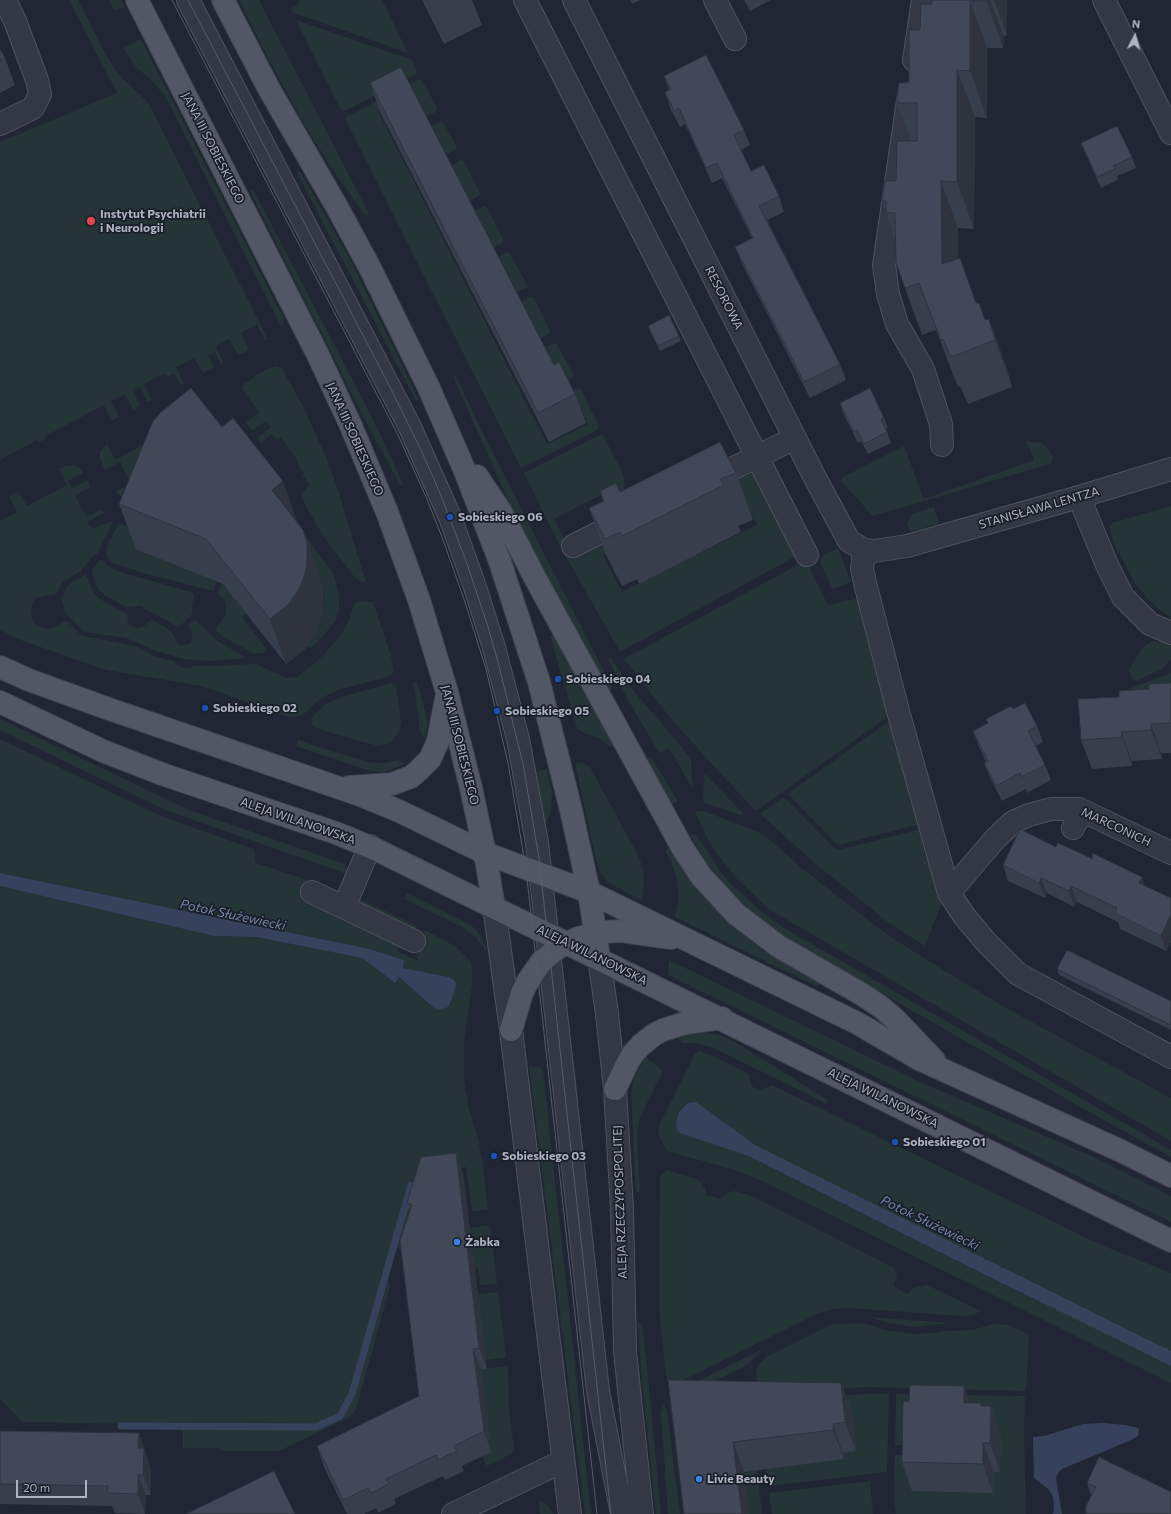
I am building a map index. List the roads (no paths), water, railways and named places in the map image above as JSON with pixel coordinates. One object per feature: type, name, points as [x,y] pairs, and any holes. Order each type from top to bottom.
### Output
[{"type":"main road","name":"JANA III SOBIESKIEGO","points":[[137,0],[315,349],[351,426],[402,553],[429,633],[461,745],[485,853],[494,907]]},
{"type":"main road","points":[[223,0],[279,108],[366,259],[418,364],[451,438],[500,562],[539,682],[564,778],[589,892]]},
{"type":"main road","points":[[451,438],[500,512],[682,847],[701,876],[736,914],[767,938],[881,1007],[895,1019],[943,1070]]},
{"type":"main road","points":[[0,667],[29,680],[109,709],[338,788],[399,811],[485,853],[589,892],[857,1023],[899,1048],[943,1070],[1121,1151],[1171,1176]]},
{"type":"main road","points":[[338,788],[392,784],[411,777],[418,771],[430,758],[438,741],[447,692]]},
{"type":"main road","name":"ALEJA WILANOWSKA","points":[[0,702],[102,751],[162,774],[370,846],[494,907],[549,943],[568,943],[1171,1240]]},
{"type":"main road","name":"ALEJA RZECZYPOSPOLITEJ","points":[[589,892],[599,958]]},
{"type":"main road","points":[[568,943],[595,933],[611,931],[622,931],[688,940]]},
{"type":"main road","points":[[511,1030],[522,993],[537,968],[549,943]]},
{"type":"main road","points":[[615,1089],[633,1054],[654,1034],[685,1023],[722,1018]]},
{"type":"street","points":[[0,124],[33,108],[40,94],[37,80],[21,36],[5,0]]},
{"type":"street","points":[[188,0],[400,406],[427,463],[450,517],[482,606],[510,704],[528,790],[541,874],[598,1391],[622,1514]]},
{"type":"street","points":[[525,0],[807,555]]},
{"type":"street","name":"RESOROWA","points":[[574,0],[795,438],[849,541],[864,550]]},
{"type":"street","points":[[715,0],[735,39]]},
{"type":"street","points":[[923,0],[884,265],[888,294],[897,324],[922,369],[941,424],[942,445]]},
{"type":"street","points":[[1104,0],[1171,133]]},
{"type":"street","points":[[687,491],[795,438]]},
{"type":"street","name":"STANISŁAWA LENTZA","points":[[864,550],[874,551],[907,546],[1171,469]]},
{"type":"street","points":[[1079,497],[1107,565],[1123,597],[1150,624],[1171,633]]},
{"type":"street","points":[[573,546],[640,513]]},
{"type":"street","points":[[864,550],[862,569],[866,587],[896,704],[949,893],[965,917],[986,942],[1018,974],[1171,1057]]},
{"type":"street","name":"MARCONICH","points":[[949,893],[995,840],[1013,822],[1029,815],[1051,810],[1074,808],[1078,819],[1171,853]]},
{"type":"street","points":[[344,907],[370,846]]},
{"type":"street","points":[[312,892],[414,941]]},
{"type":"street","points":[[494,907],[511,1030],[570,1514]]},
{"type":"street","name":"ALEJA RZECZYPOSPOLITEJ","points":[[599,958],[615,1089],[622,1209],[625,1352],[642,1514]]},
{"type":"street","points":[[453,1514],[564,1461]]},
{"type":"water","points":[[0,873],[365,948],[404,960],[403,968],[449,977],[455,981],[456,985],[448,1007],[439,1010],[434,1008],[399,977],[395,983],[362,958],[256,937],[214,936],[0,886]]},
{"type":"water","points":[[696,1102],[755,1145],[1171,1351],[1171,1366],[749,1156],[680,1133],[677,1130],[676,1125],[679,1112],[688,1103]]},
{"type":"water","points":[[1103,1423],[1138,1428],[1138,1436],[1062,1469],[1056,1478],[1062,1514],[1053,1514],[1053,1496],[1048,1489],[1034,1478],[1033,1437],[1044,1436],[1083,1424]]},
{"type":"waterway","points":[[121,1426],[316,1427],[340,1416],[352,1394],[411,1185]]},
{"type":"tram line","points":[[172,0],[398,435],[442,537],[465,602],[486,669],[508,763],[526,869],[597,1514]]},
{"type":"tram line","points":[[188,0],[390,387],[421,450],[440,493],[466,561],[498,662],[523,764],[539,858],[611,1514]]},
{"type":"place","name":"Instytut Psychiatrii i Neurologii","points":[[91,221]]},
{"type":"place","name":"Sobieskiego 06","points":[[450,517]]},
{"type":"place","name":"Sobieskiego 04","points":[[558,679]]},
{"type":"place","name":"Sobieskiego 02","points":[[205,708]]},
{"type":"place","name":"Sobieskiego 05","points":[[497,711]]},
{"type":"place","name":"Sobieskiego 01","points":[[895,1142]]},
{"type":"place","name":"Sobieskiego 03","points":[[494,1156]]},
{"type":"place","name":"Żabka","points":[[457,1242]]},
{"type":"place","name":"Livie Beauty","points":[[699,1479]]},
{"type":"water label","name":"Potok Służewiecki","points":[[233,915]]},
{"type":"water label","name":"Potok Służewiecki","points":[[930,1223]]}]
